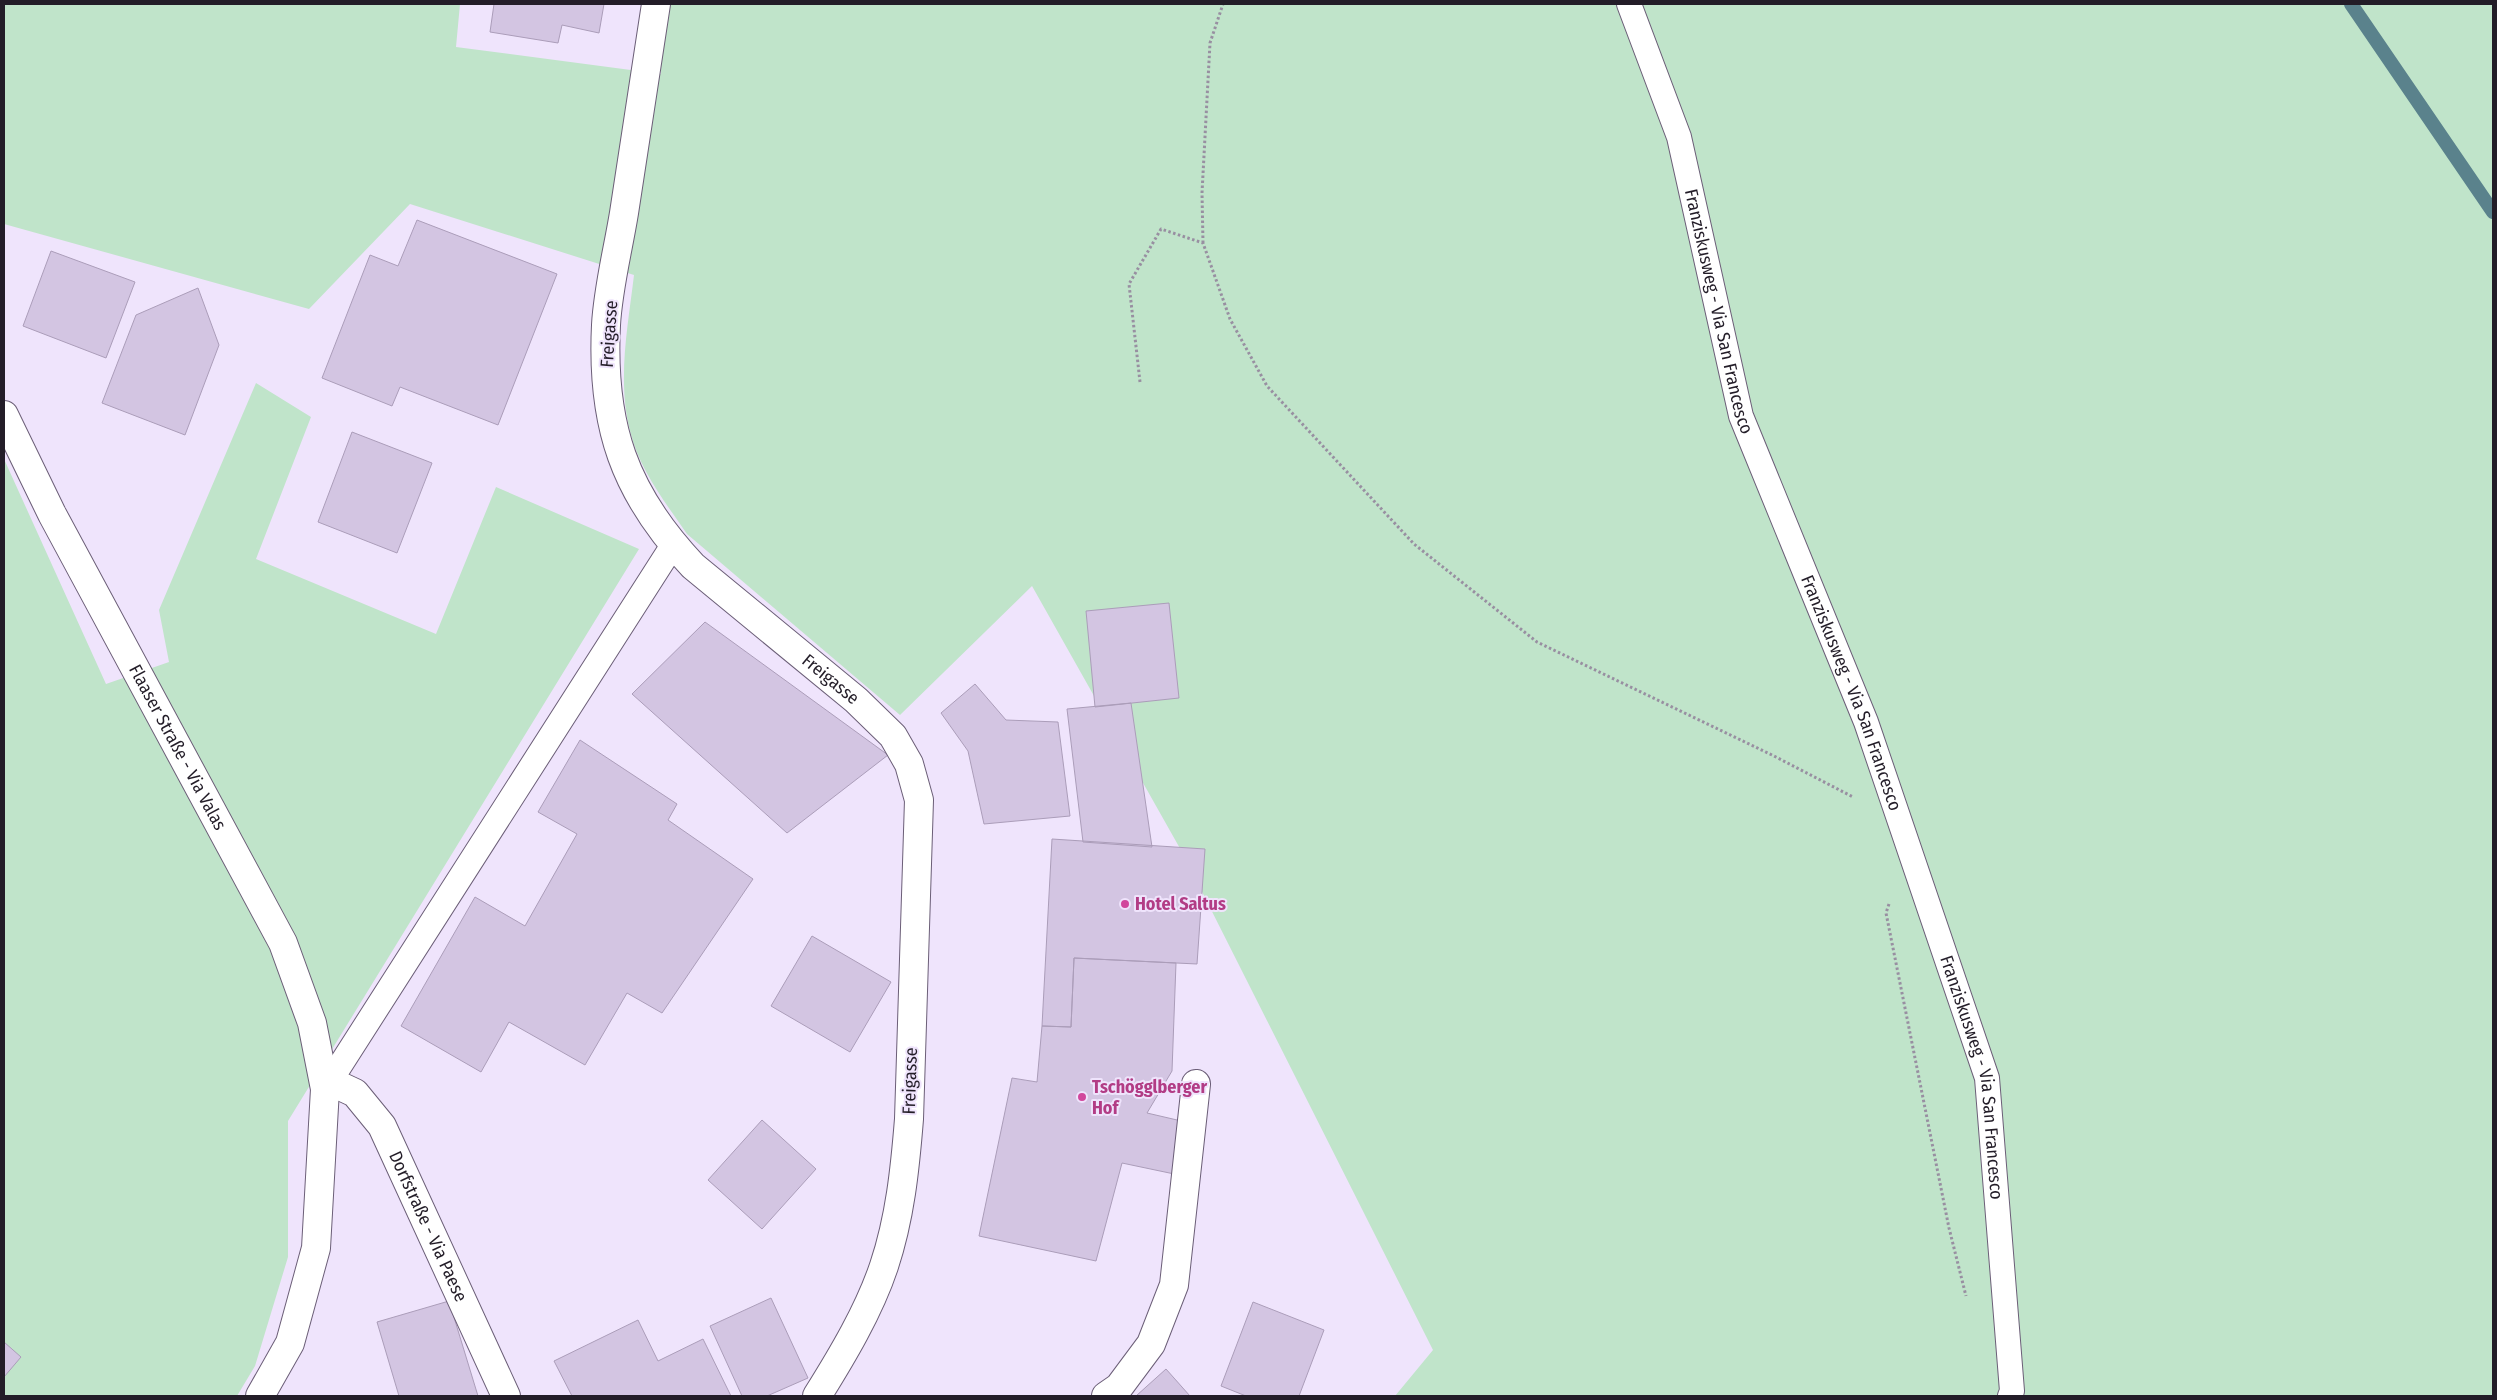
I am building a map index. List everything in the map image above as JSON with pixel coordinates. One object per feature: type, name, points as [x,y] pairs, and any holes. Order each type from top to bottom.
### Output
[{"type":"street","name":"Freigasse","points":[[656,4],[606,324],[606,388],[616,440],[633,485],[652,518],[672,545],[693,566],[856,700],[893,736],[909,764],[919,800],[909,1119],[899,1212],[884,1268],[860,1320],[818,1396]]},
{"type":"street","name":"Flaaser Straße - Via Valas","points":[[4,415],[52,514],[283,943],[312,1023],[325,1089],[316,1248],[290,1343],[260,1396]]},
{"type":"street","points":[[1106,1396],[1119,1387],[1151,1344],[1174,1285],[1196,1084]]},
{"type":"street","name":"Dorfstraße - Via Paese","points":[[325,1089],[340,1086],[356,1093],[382,1126],[506,1396]]},
{"type":"lane","name":"Franziskusweg - Via San Francesco","points":[[1629,4],[1679,137],[1741,416],[1866,722],[1987,1078],[2012,1391],[2010,1396]]},
{"type":"lane","points":[[325,1089],[672,545]]},
{"type":"path","points":[[1223,4],[1210,43],[1202,193],[1203,243],[1230,319],[1267,386],[1414,544],[1537,642],[1774,756],[1903,831],[1886,913],[1949,1228],[1967,1300]]},
{"type":"path","points":[[1140,382],[1129,284],[1161,229],[1203,243]]},
{"type":"green space","points":[[4,4],[460,4],[456,47],[661,74],[660,4],[2493,4],[2493,1396],[1395,1396],[1433,1350],[1182,852],[1032,586],[900,715],[687,534],[646,472],[630,431],[624,392],[625,353],[634,275],[410,204],[309,309],[4,224]]},
{"type":"green space","points":[[256,383],[311,417],[256,559],[436,634],[496,487],[639,549],[288,1121],[288,1257],[255,1366],[237,1396],[4,1396],[4,459],[106,684],[169,662],[159,610]]},
{"type":"building","points":[[494,4],[604,4],[599,33],[562,25],[558,43],[490,32]]},
{"type":"building","points":[[417,220],[557,274],[498,425],[400,387],[392,406],[322,378],[370,255],[398,266]]},
{"type":"building","points":[[51,251],[135,282],[106,358],[23,326]]},
{"type":"building","points":[[198,288],[219,345],[185,435],[102,403],[136,315]]},
{"type":"building","points":[[352,432],[432,463],[397,553],[318,522]]},
{"type":"building","points":[[1169,603],[1179,698],[1095,707],[1086,611]]},
{"type":"building","points":[[705,622],[888,755],[787,833],[632,694]]},
{"type":"building","points":[[975,684],[1006,720],[1058,722],[1070,816],[984,824],[968,751],[941,713]]},
{"type":"building","points":[[1131,703],[1152,847],[1083,842],[1067,709]]},
{"type":"building","points":[[580,740],[677,804],[668,820],[753,879],[662,1013],[627,993],[585,1065],[509,1022],[481,1072],[401,1026],[475,897],[525,926],[577,834],[538,812]]},
{"type":"building","name":"Hotel Saltus","points":[[1052,839],[1205,849],[1197,964],[1074,958],[1071,1027],[1042,1026]]},
{"type":"building","points":[[812,936],[891,982],[850,1052],[771,1006]]},
{"type":"building","name":"Tschögglberger Hof","points":[[1074,958],[1176,963],[1172,1071],[1147,1113],[1190,1123],[1179,1175],[1122,1163],[1096,1261],[979,1236],[1012,1078],[1037,1082],[1042,1026],[1071,1027]]},
{"type":"building","points":[[762,1120],[816,1169],[762,1229],[708,1180]]},
{"type":"building","points":[[771,1298],[808,1378],[767,1396],[742,1396],[710,1326]]},
{"type":"building","points":[[449,1301],[478,1396],[399,1396],[377,1322]]},
{"type":"building","points":[[1253,1302],[1324,1330],[1299,1396],[1246,1396],[1221,1386]]},
{"type":"building","points":[[638,1320],[658,1361],[703,1339],[731,1396],[572,1396],[554,1361]]},
{"type":"building","points":[[4,1342],[21,1357],[4,1377]]},
{"type":"building","points":[[1166,1369],[1190,1396],[1136,1396]]},
{"type":"waterway","points":[[2351,4],[2493,212]]},
{"type":"place","name":"Hotel Saltus","points":[[1125,904]]},
{"type":"place","name":"Tschögglberger Hof","points":[[1082,1097]]}]
